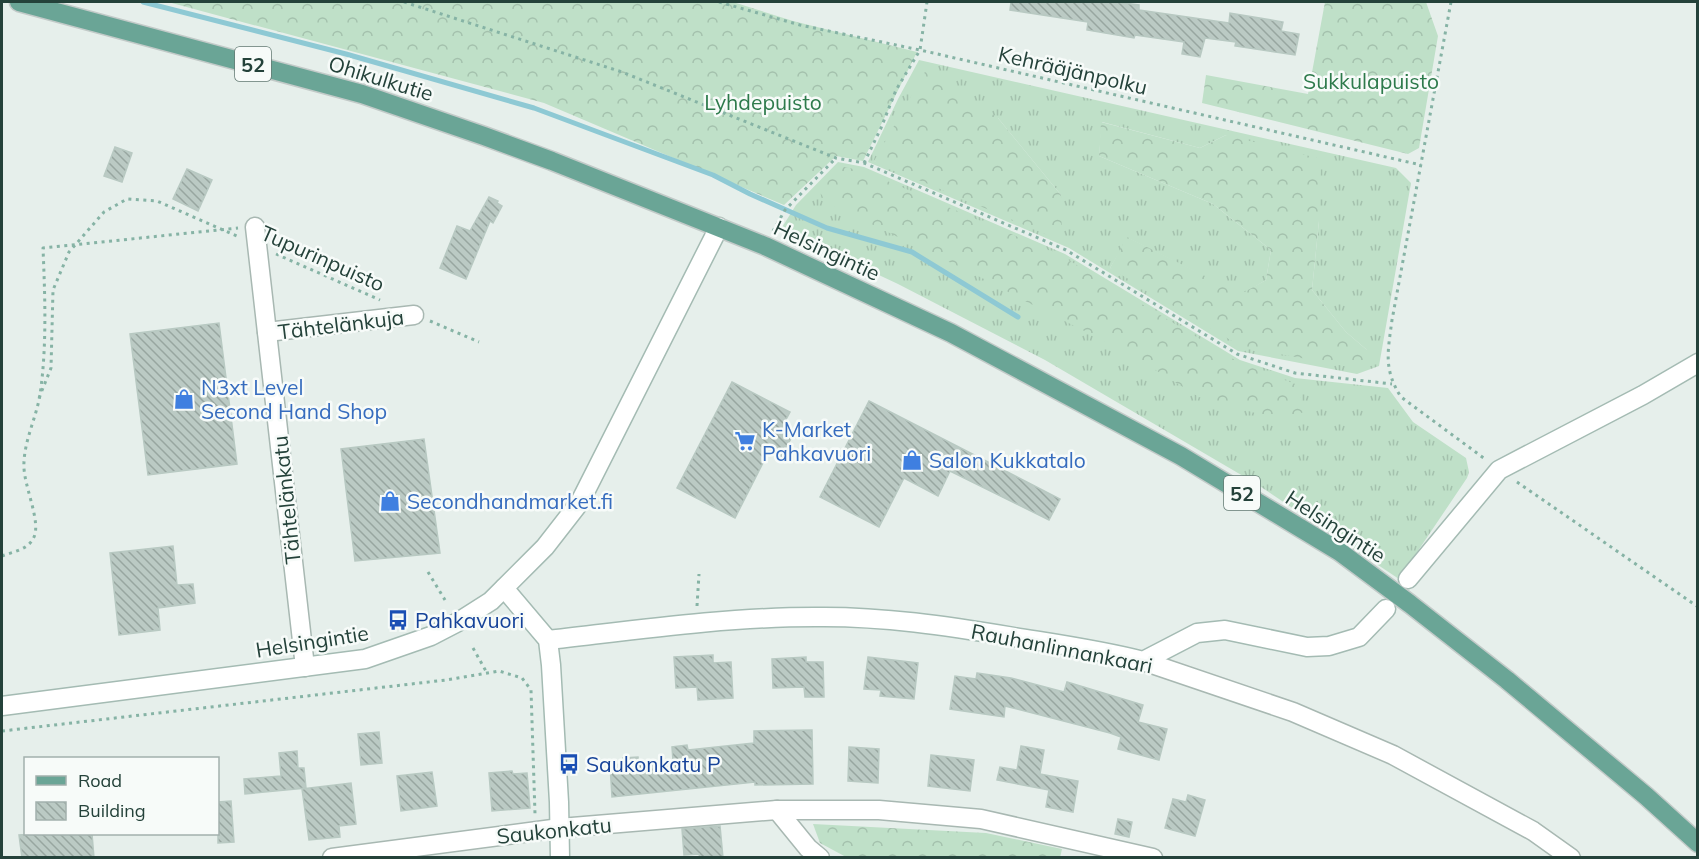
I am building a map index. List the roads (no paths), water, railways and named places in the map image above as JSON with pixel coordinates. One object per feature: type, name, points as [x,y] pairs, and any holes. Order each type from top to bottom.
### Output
[{"type":"main road","name":"Ohikulkutie","points":[[19,2],[362,94],[552,160],[719,227]]},
{"type":"main road","name":"Helsingintie","points":[[719,227],[765,246],[951,333],[1181,456],[1340,552],[1507,680],[1646,796],[1698,843]]},
{"type":"street","name":"Tähtelänkatu","points":[[255,227],[305,667]]},
{"type":"street","name":"Helsingintie","points":[[2,706],[365,659],[430,636],[491,601],[545,547],[580,502],[719,227]]},
{"type":"street","name":"Tähtelänkuja","points":[[267,332],[414,315]]},
{"type":"street","points":[[1408,579],[1499,470],[1698,363]]},
{"type":"street","points":[[504,588],[548,640],[560,858]]},
{"type":"street","points":[[1143,661],[1197,633],[1225,630],[1307,647],[1329,646],[1359,637],[1386,609]]},
{"type":"street","name":"Rauhanlinnankaari","points":[[548,640],[698,624],[815,616],[932,624],[1111,653],[1143,661],[1293,712],[1393,755],[1533,831],[1571,858]]},
{"type":"street","points":[[777,810],[808,848],[820,858]]},
{"type":"street","name":"Saukonkatu","points":[[332,858],[560,828],[777,810],[879,810],[981,819],[1153,858]]},
{"type":"waterway","points":[[143,2],[346,54],[534,108],[713,175],[827,228],[912,252],[1018,317]]},
{"type":"place","name":"N3xt Level Second Hand Shop","points":[[184,399]]},
{"type":"place","name":"K-Market Pahkavuori","points":[[745,441]]},
{"type":"place","name":"Salon Kukkatalo","points":[[912,460]]},
{"type":"place","name":"Secondhandmarket.fi","points":[[390,501]]},
{"type":"place","name":"Pahkavuori","points":[[398,620]]},
{"type":"place","name":"Saukonkatu P","points":[[569,764]]},
{"type":"park label","name":"Sukkulapuisto","points":[[1371,81]]},
{"type":"park label","name":"Lyhdepuisto","points":[[763,102]]}]
